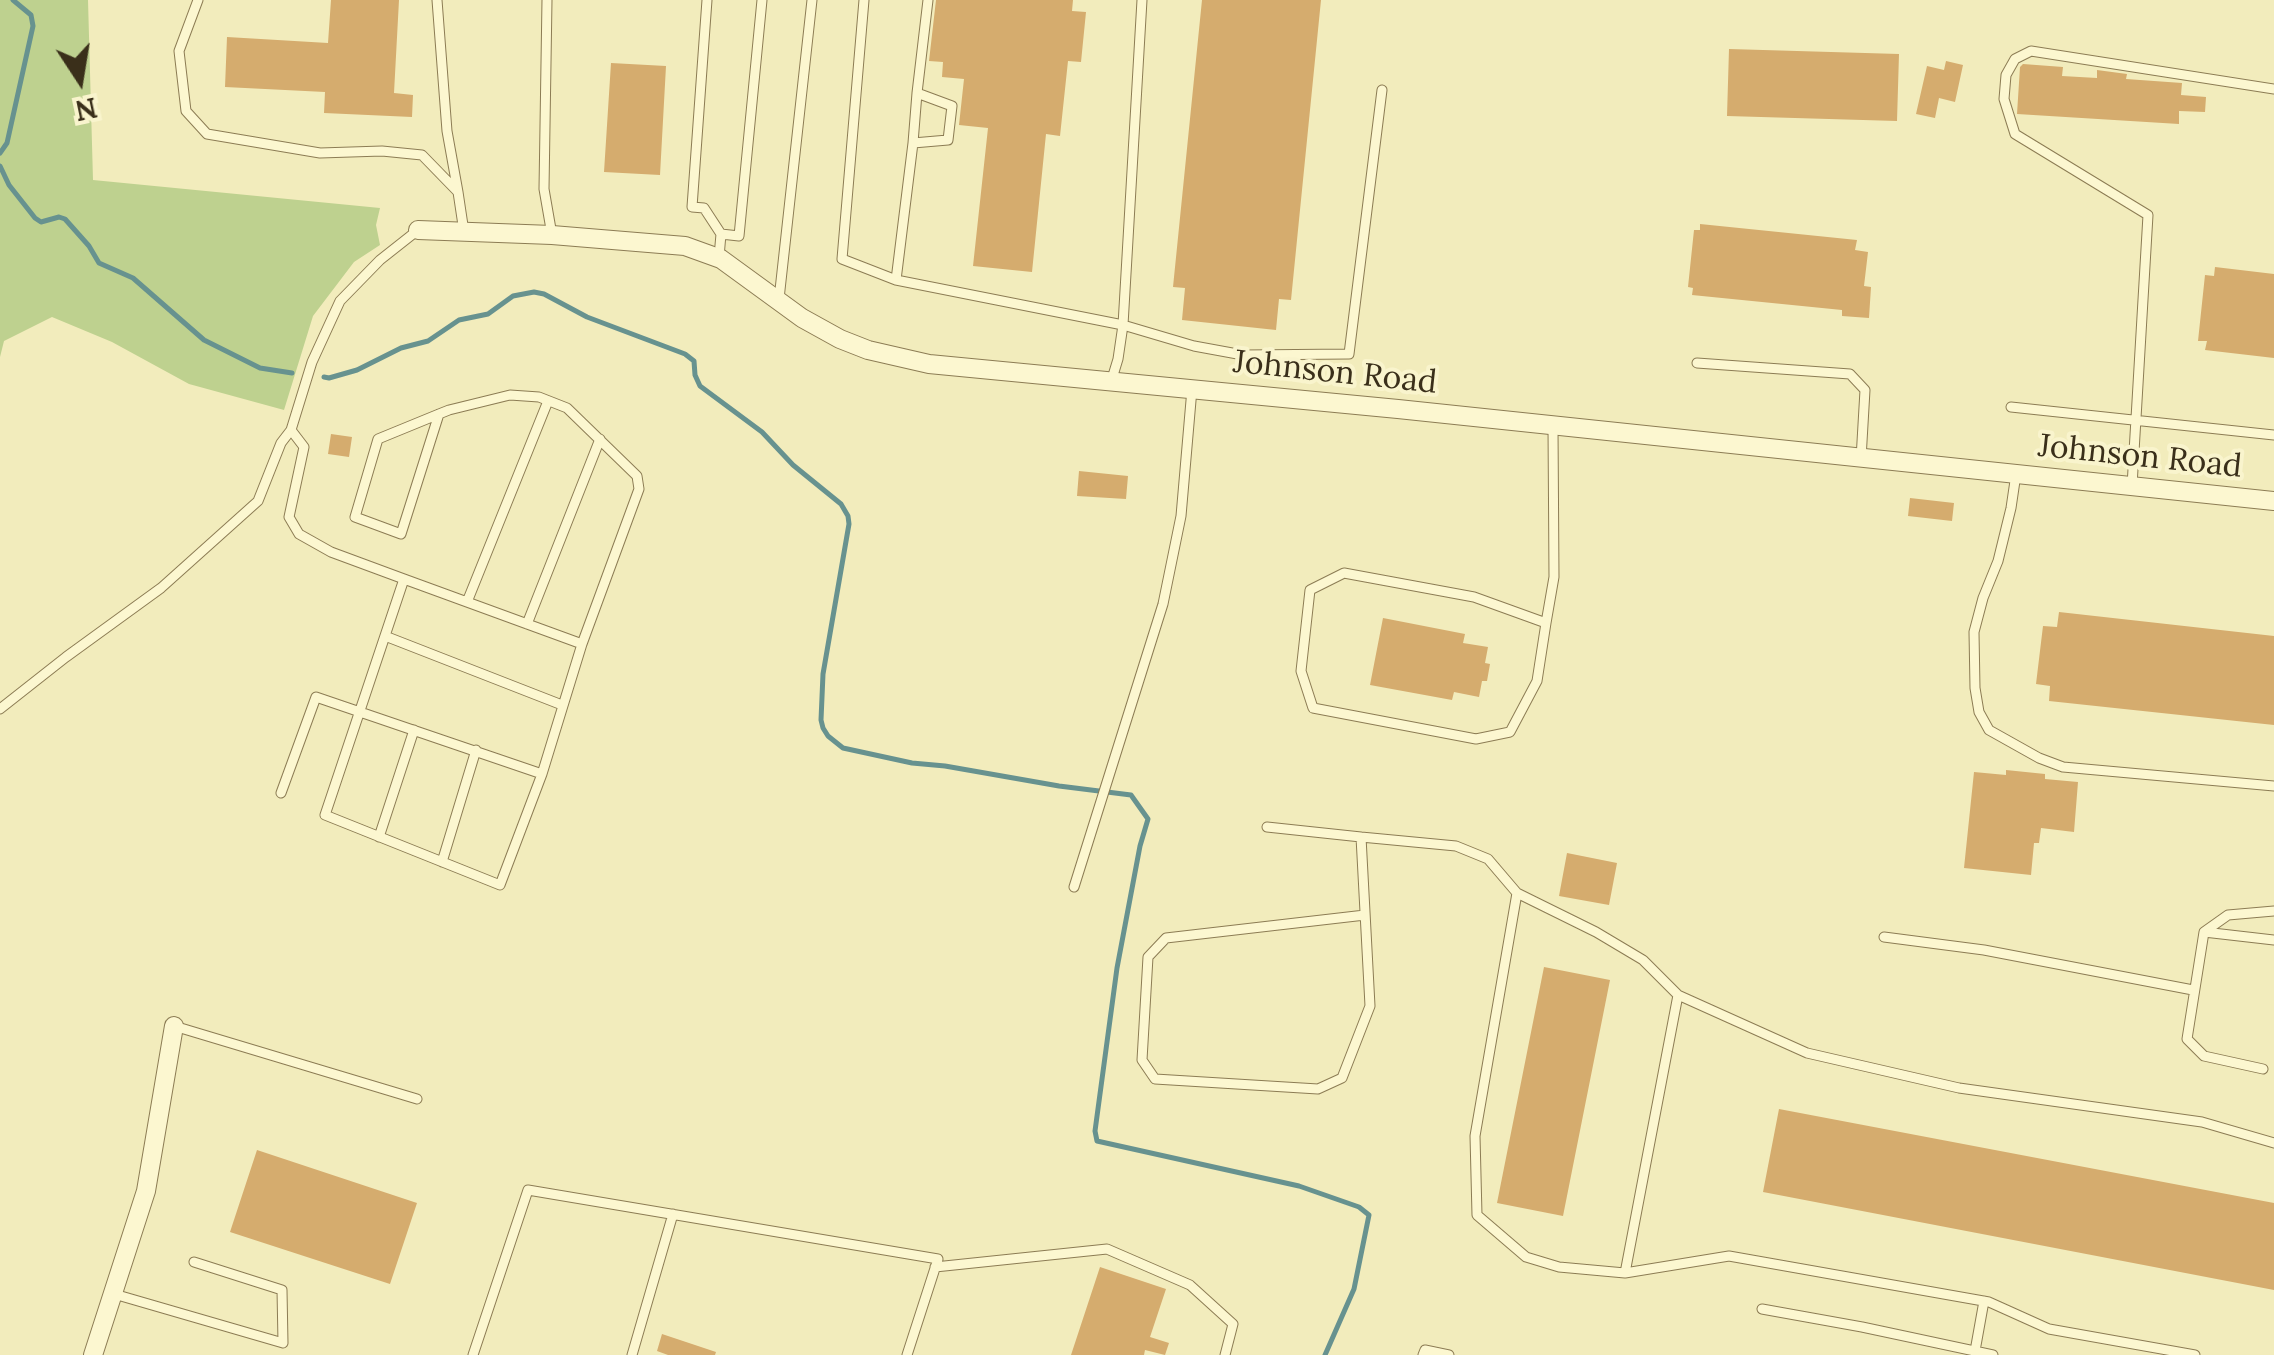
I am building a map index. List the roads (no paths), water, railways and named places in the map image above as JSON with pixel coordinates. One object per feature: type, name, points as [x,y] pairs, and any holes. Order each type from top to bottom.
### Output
[{"type":"street","name":"Johnson Road","points":[[418,230],[673,244],[710,253],[802,318],[840,339],[908,361],[2274,501]]},
{"type":"street","points":[[93,1355],[146,1190],[174,1026]]},
{"type":"lane","points":[[198,0],[179,51],[186,111],[207,134],[320,153],[422,154],[458,192]]},
{"type":"lane","points":[[438,0],[447,131],[464,232]]},
{"type":"lane","points":[[548,0],[544,189],[552,235]]},
{"type":"lane","points":[[707,0],[692,207],[704,208],[721,234],[719,257]]},
{"type":"lane","points":[[721,234],[740,236],[762,0]]},
{"type":"lane","points":[[780,299],[812,0]]},
{"type":"lane","points":[[864,0],[842,259],[896,280],[1122,325],[1194,346],[1243,355],[1349,354],[1382,90]]},
{"type":"lane","points":[[896,280],[928,0]]},
{"type":"lane","points":[[1111,382],[1122,325],[1142,0]]},
{"type":"lane","points":[[2132,486],[2148,215],[2015,134],[2004,98],[2006,75],[2016,59],[2031,51],[2274,89]]},
{"type":"lane","points":[[913,142],[948,140],[952,106],[917,93]]},
{"type":"lane","points":[[0,709],[161,588],[258,501],[281,443],[291,430],[312,362],[340,300],[380,260],[418,230]]},
{"type":"lane","points":[[1697,362],[1850,374],[1864,390],[1861,459]]},
{"type":"lane","points":[[1074,887],[1164,604],[1181,516],[1192,389]]},
{"type":"lane","points":[[404,579],[325,815],[500,885],[542,774],[582,644],[640,489],[637,476],[567,408],[539,398],[510,395],[440,414],[378,439],[355,517],[402,534],[440,414]]},
{"type":"lane","points":[[467,602],[548,401]]},
{"type":"lane","points":[[2011,407],[2274,434]]},
{"type":"lane","points":[[1546,623],[1474,597],[1344,573],[1310,590],[1301,671],[1313,708],[1476,739],[1510,732],[1537,682],[1554,578],[1553,427]]},
{"type":"lane","points":[[291,430],[304,447],[290,517],[299,534],[331,552],[582,644]]},
{"type":"lane","points":[[527,624],[600,440]]},
{"type":"lane","points":[[2016,474],[1998,561],[1974,632],[1975,688],[1979,712],[1989,730],[2063,767],[2274,786]]},
{"type":"lane","points":[[385,636],[562,705]]},
{"type":"lane","points":[[281,793],[316,697],[542,774]]},
{"type":"lane","points":[[378,836],[414,730]]},
{"type":"lane","points":[[442,862],[476,750]]},
{"type":"lane","points":[[1266,827],[1456,846],[1488,859],[1517,893],[1644,960],[1678,995],[1807,1053],[1959,1088],[2202,1122],[2274,1143]]},
{"type":"lane","points":[[1361,838],[1370,1006],[1342,1078],[1318,1089],[1155,1078],[1142,1060],[1148,957],[1166,938],[1365,915]]},
{"type":"lane","points":[[1517,893],[1474,1136],[1478,1215],[1526,1257],[1559,1267],[1624,1273],[1729,1256],[1984,1301],[2049,1329],[2195,1355]]},
{"type":"lane","points":[[2262,1068],[2204,1056],[2187,1039],[2204,932],[2228,915],[2274,911]]},
{"type":"lane","points":[[2204,932],[2274,940]]},
{"type":"lane","points":[[1884,936],[1984,950],[2193,990]]},
{"type":"lane","points":[[1624,1273],[1678,995]]},
{"type":"lane","points":[[174,1026],[417,1100]]},
{"type":"lane","points":[[473,1355],[528,1190],[938,1259],[907,1355]]},
{"type":"lane","points":[[632,1355],[673,1214]]},
{"type":"lane","points":[[935,1266],[1107,1250],[1190,1285],[1232,1324],[1225,1355]]},
{"type":"lane","points":[[113,1293],[283,1343],[282,1290],[194,1262]]},
{"type":"lane","points":[[1975,1351],[1984,1301]]},
{"type":"lane","points":[[1762,1309],[1992,1355]]},
{"type":"lane","points":[[1423,1355],[1424,1350],[1449,1355]]},
{"type":"waterway","points":[[0,153],[7,143],[33,26],[31,15],[13,0]]},
{"type":"waterway","points":[[0,166],[9,185],[35,218],[41,222],[65,219],[99,263],[133,278],[204,340],[260,368],[292,373]]},
{"type":"waterway","points":[[324,377],[357,370],[401,348],[428,341],[459,320],[488,314],[513,296],[544,294],[587,317],[685,354],[694,361],[700,386],[762,432],[793,465],[841,504],[849,524],[823,674],[823,728],[843,748],[912,763],[1131,795],[1148,819],[1117,968],[1095,1131],[1097,1141],[1299,1186],[1359,1207],[1369,1215],[1354,1289],[1325,1355]]}]
